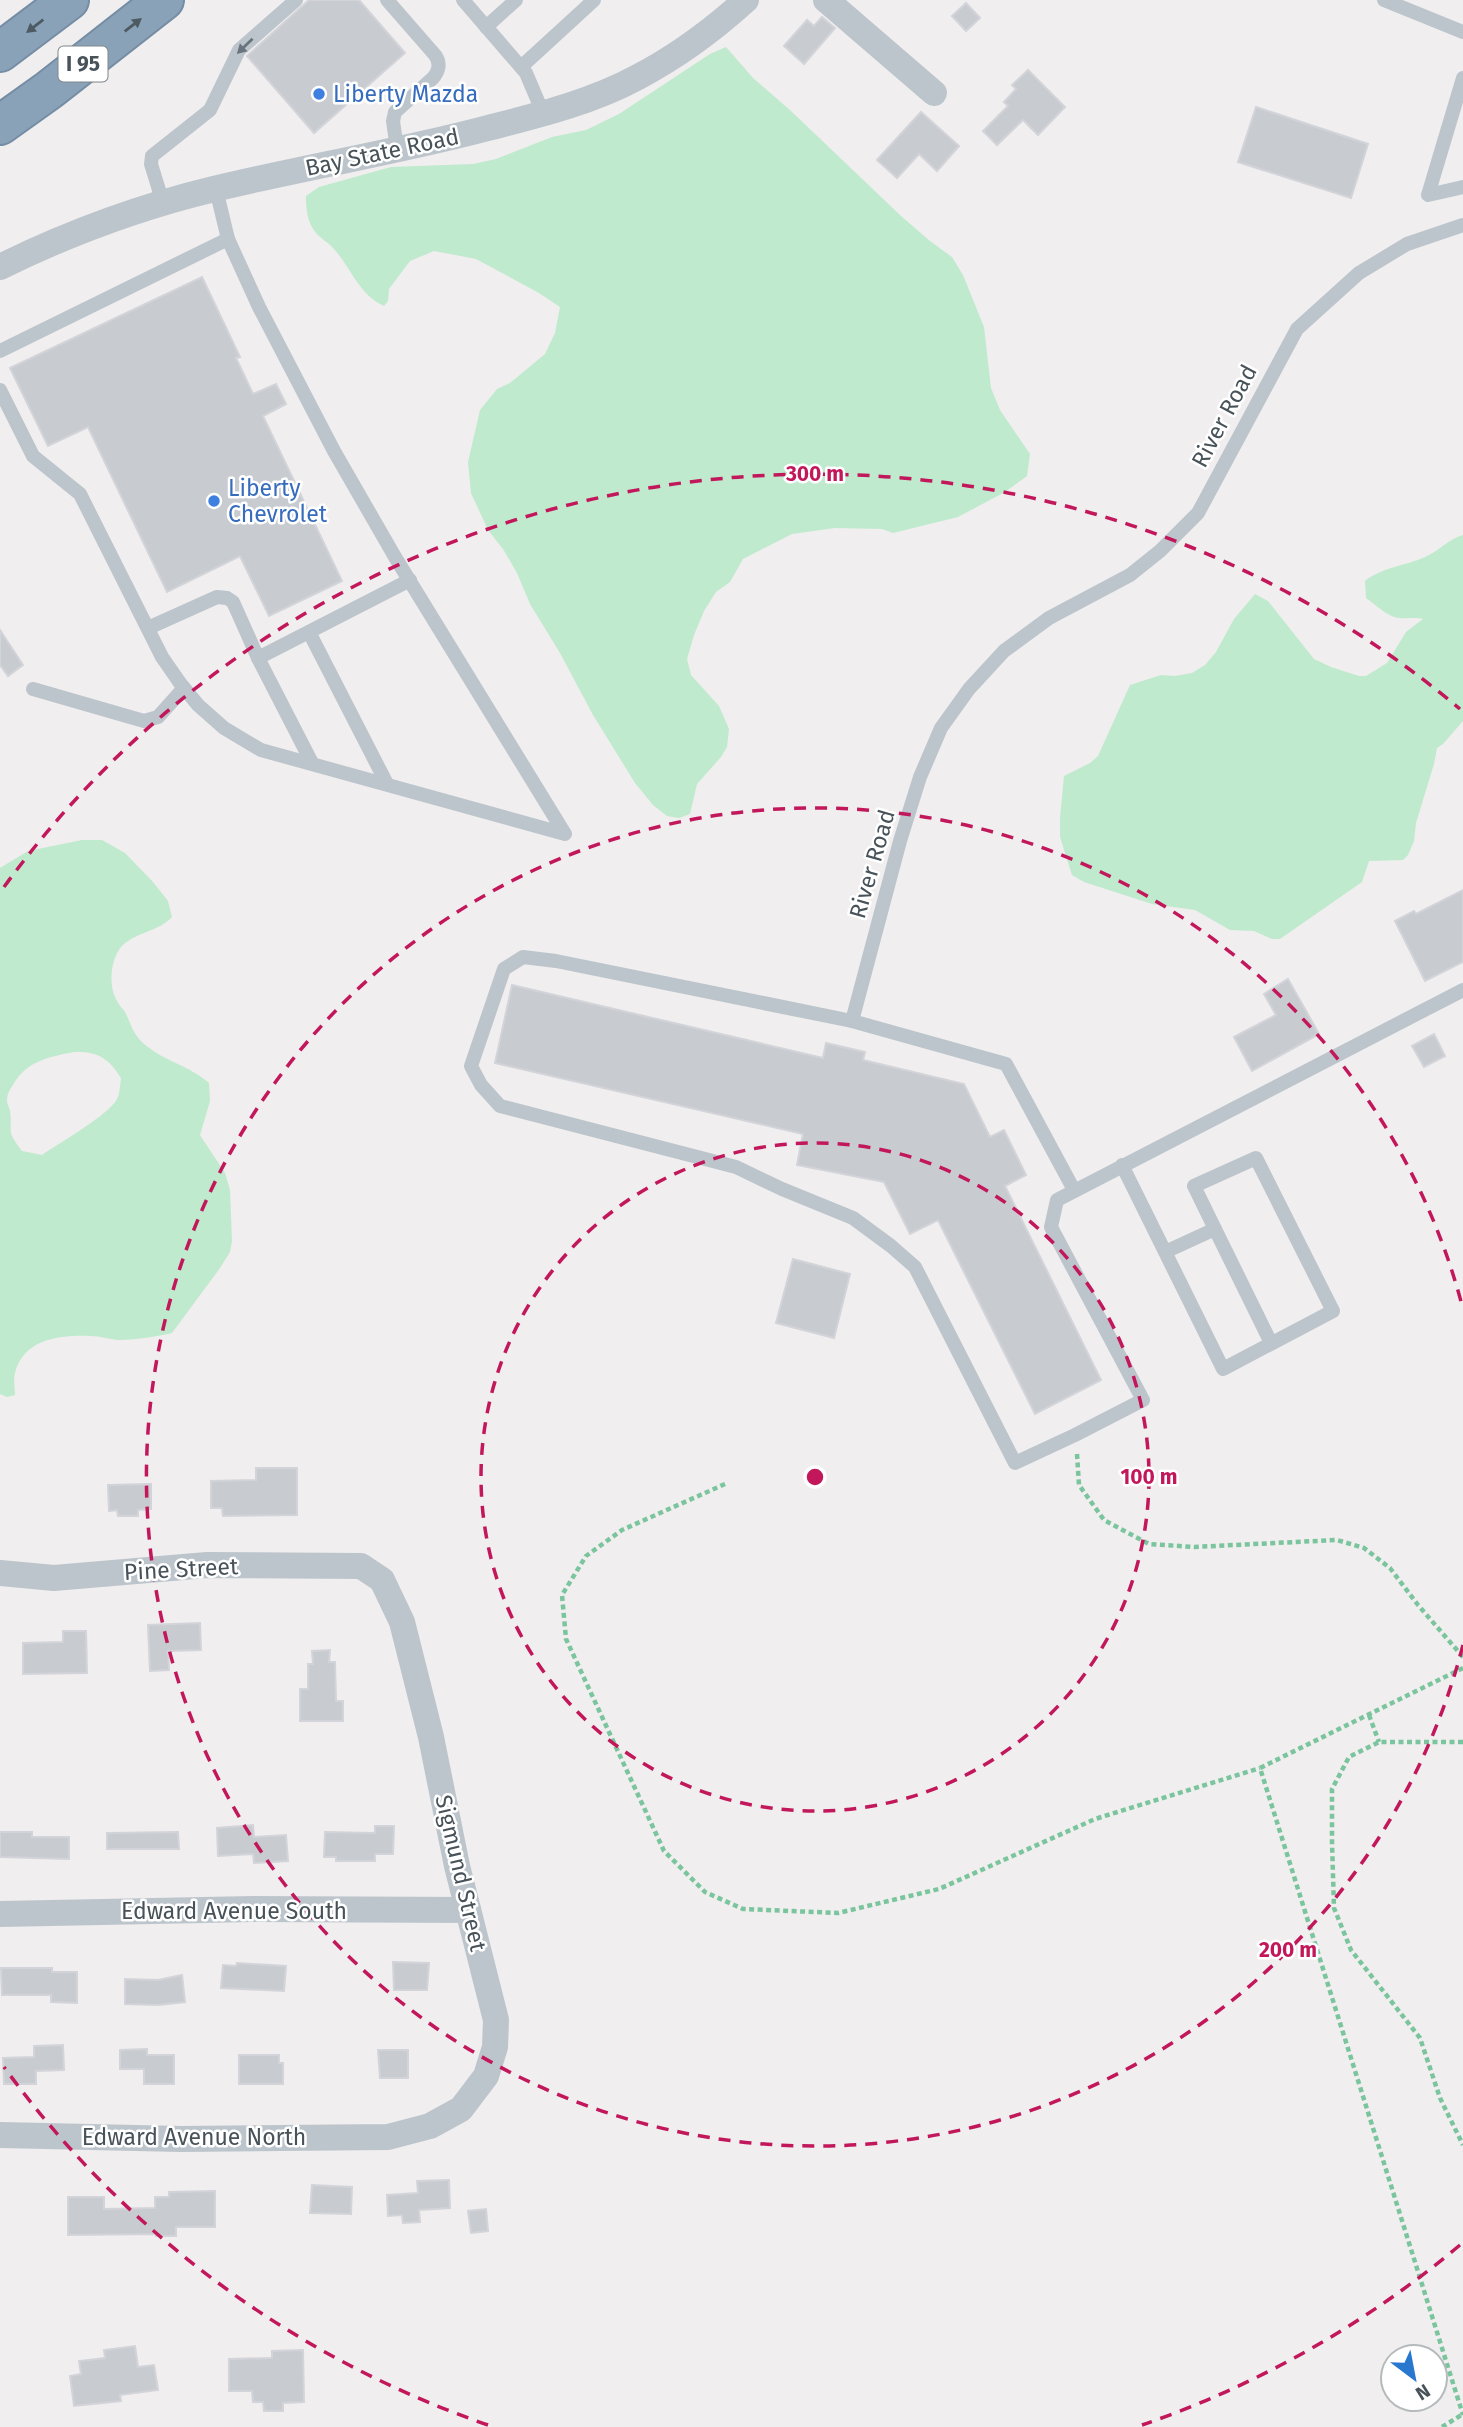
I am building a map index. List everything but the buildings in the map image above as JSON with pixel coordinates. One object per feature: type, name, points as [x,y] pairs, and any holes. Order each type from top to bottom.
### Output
[{"type":"highway","name":"I 95","points":[[0,52],[69,0]]},
{"type":"highway","name":"I 95","points":[[0,125],[164,0]]},
{"type":"street","name":"Bay State Road","points":[[0,267],[85,229],[163,203],[397,149],[580,102],[637,78],[689,46],[746,0]]},
{"type":"street","points":[[827,0],[934,93]]},
{"type":"street","name":"Pine Street","points":[[0,1573],[54,1578],[207,1565],[361,1566]]},
{"type":"street","name":"Sigmund Street","points":[[361,1566],[382,1580],[402,1622],[495,2020],[495,2047],[485,2076],[461,2109],[430,2126],[388,2137]]},
{"type":"street","name":"Edward Avenue South","points":[[0,1914],[254,1909],[468,1910]]},
{"type":"street","name":"Edward Avenue North","points":[[0,2135],[181,2139],[388,2137]]},
{"type":"lane","points":[[163,203],[152,156],[210,110],[239,50],[296,0]]},
{"type":"lane","points":[[387,0],[435,55],[439,64],[433,78],[395,112],[393,118],[397,149]]},
{"type":"lane","points":[[463,0],[526,73],[543,113]]},
{"type":"lane","points":[[486,27],[516,0]]},
{"type":"lane","points":[[521,68],[594,0]]},
{"type":"lane","points":[[1384,0],[1463,32]]},
{"type":"lane","points":[[1463,78],[1428,195],[1463,187]]},
{"type":"lane","points":[[0,390],[33,456],[80,494],[162,657],[198,705],[215,720],[245,743],[261,750],[565,834],[328,440],[259,307],[228,239],[216,189]]},
{"type":"lane","name":"River Road","points":[[852,1021],[920,777],[941,728],[969,689],[1004,651],[1049,618],[1130,575],[1160,551],[1198,513],[1297,329],[1359,273],[1407,244],[1463,225]]},
{"type":"lane","points":[[0,351],[228,239]]},
{"type":"lane","points":[[258,658],[410,580]]},
{"type":"lane","points":[[148,628],[217,597],[227,598],[237,607],[258,658],[313,764]]},
{"type":"lane","points":[[309,632],[387,784]]},
{"type":"lane","points":[[33,689],[148,721],[158,717],[184,688]]},
{"type":"lane","points":[[1074,1190],[1006,1064],[852,1021],[556,961],[523,957],[504,969],[471,1066],[481,1085],[500,1106],[736,1167],[853,1218],[915,1267],[1015,1463],[1143,1400],[1051,1227],[1057,1199],[1463,990]]},
{"type":"lane","points":[[1122,1165],[1223,1369],[1334,1311],[1256,1158],[1194,1186],[1271,1343]]},
{"type":"lane","points":[[1165,1252],[1215,1228]]},
{"type":"path","points":[[1075,1435],[1079,1485],[1104,1520],[1149,1544],[1194,1547],[1337,1540],[1364,1548],[1390,1568],[1463,1657]]},
{"type":"path","points":[[725,1484],[622,1530],[586,1556],[562,1595],[566,1639],[664,1852],[705,1892],[743,1909],[838,1913],[939,1889],[1095,1819],[1260,1768],[1463,1668]]},
{"type":"path","points":[[1369,1715],[1379,1742]]},
{"type":"path","points":[[1463,1742],[1379,1742],[1349,1757],[1332,1789],[1334,1908],[1351,1950],[1420,2038],[1440,2098],[1463,2145]]},
{"type":"path","points":[[1260,1768],[1463,2415],[1442,2427]]},
{"type":"green space","points":[[726,47],[753,78],[901,216],[952,257],[963,275],[984,327],[991,388],[1000,410],[1030,454],[1027,476],[1005,492],[958,517],[893,533],[882,529],[835,528],[792,534],[743,559],[730,582],[716,592],[704,611],[687,659],[691,675],[719,706],[729,729],[727,747],[697,784],[690,814],[679,818],[667,816],[653,805],[635,783],[530,604],[517,573],[488,530],[471,493],[468,462],[480,410],[497,389],[510,383],[545,354],[555,333],[560,307],[476,259],[434,251],[410,261],[389,289],[388,301],[384,306],[368,295],[339,255],[313,229],[306,196],[319,187],[391,167],[473,164],[496,159],[552,137],[586,130],[619,114],[710,54]]},
{"type":"green space","points":[[1463,535],[1463,721],[1437,748],[1416,823],[1414,841],[1403,860],[1369,861],[1362,882],[1280,939],[1272,939],[1254,931],[1230,930],[1195,910],[1152,904],[1084,882],[1072,875],[1060,837],[1064,776],[1098,756],[1130,685],[1161,675],[1192,673],[1205,665],[1216,652],[1234,619],[1255,594],[1268,601],[1314,659],[1331,667],[1366,676],[1387,663],[1406,632],[1423,619],[1391,616],[1383,611],[1366,598],[1365,581],[1380,572],[1429,555]]},
{"type":"green space","points":[[82,840],[102,840],[125,853],[168,901],[172,917],[121,947],[113,965],[112,987],[117,1001],[144,1044],[209,1083],[210,1101],[200,1135],[225,1173],[230,1190],[232,1241],[230,1252],[220,1268],[172,1333],[118,1340],[79,1336],[45,1341],[26,1352],[14,1376],[15,1395],[7,1397],[0,1394],[0,868],[28,851]],"holes":[[[82,1052],[102,1057],[116,1071],[121,1078],[117,1099],[94,1121],[42,1155],[22,1151],[13,1139],[11,1131],[7,1100],[11,1088],[31,1065],[47,1058]]]},
{"type":"place","name":"Liberty Mazda","points":[[319,94]]},
{"type":"place","name":"Liberty Chevrolet","points":[[214,501]]}]
